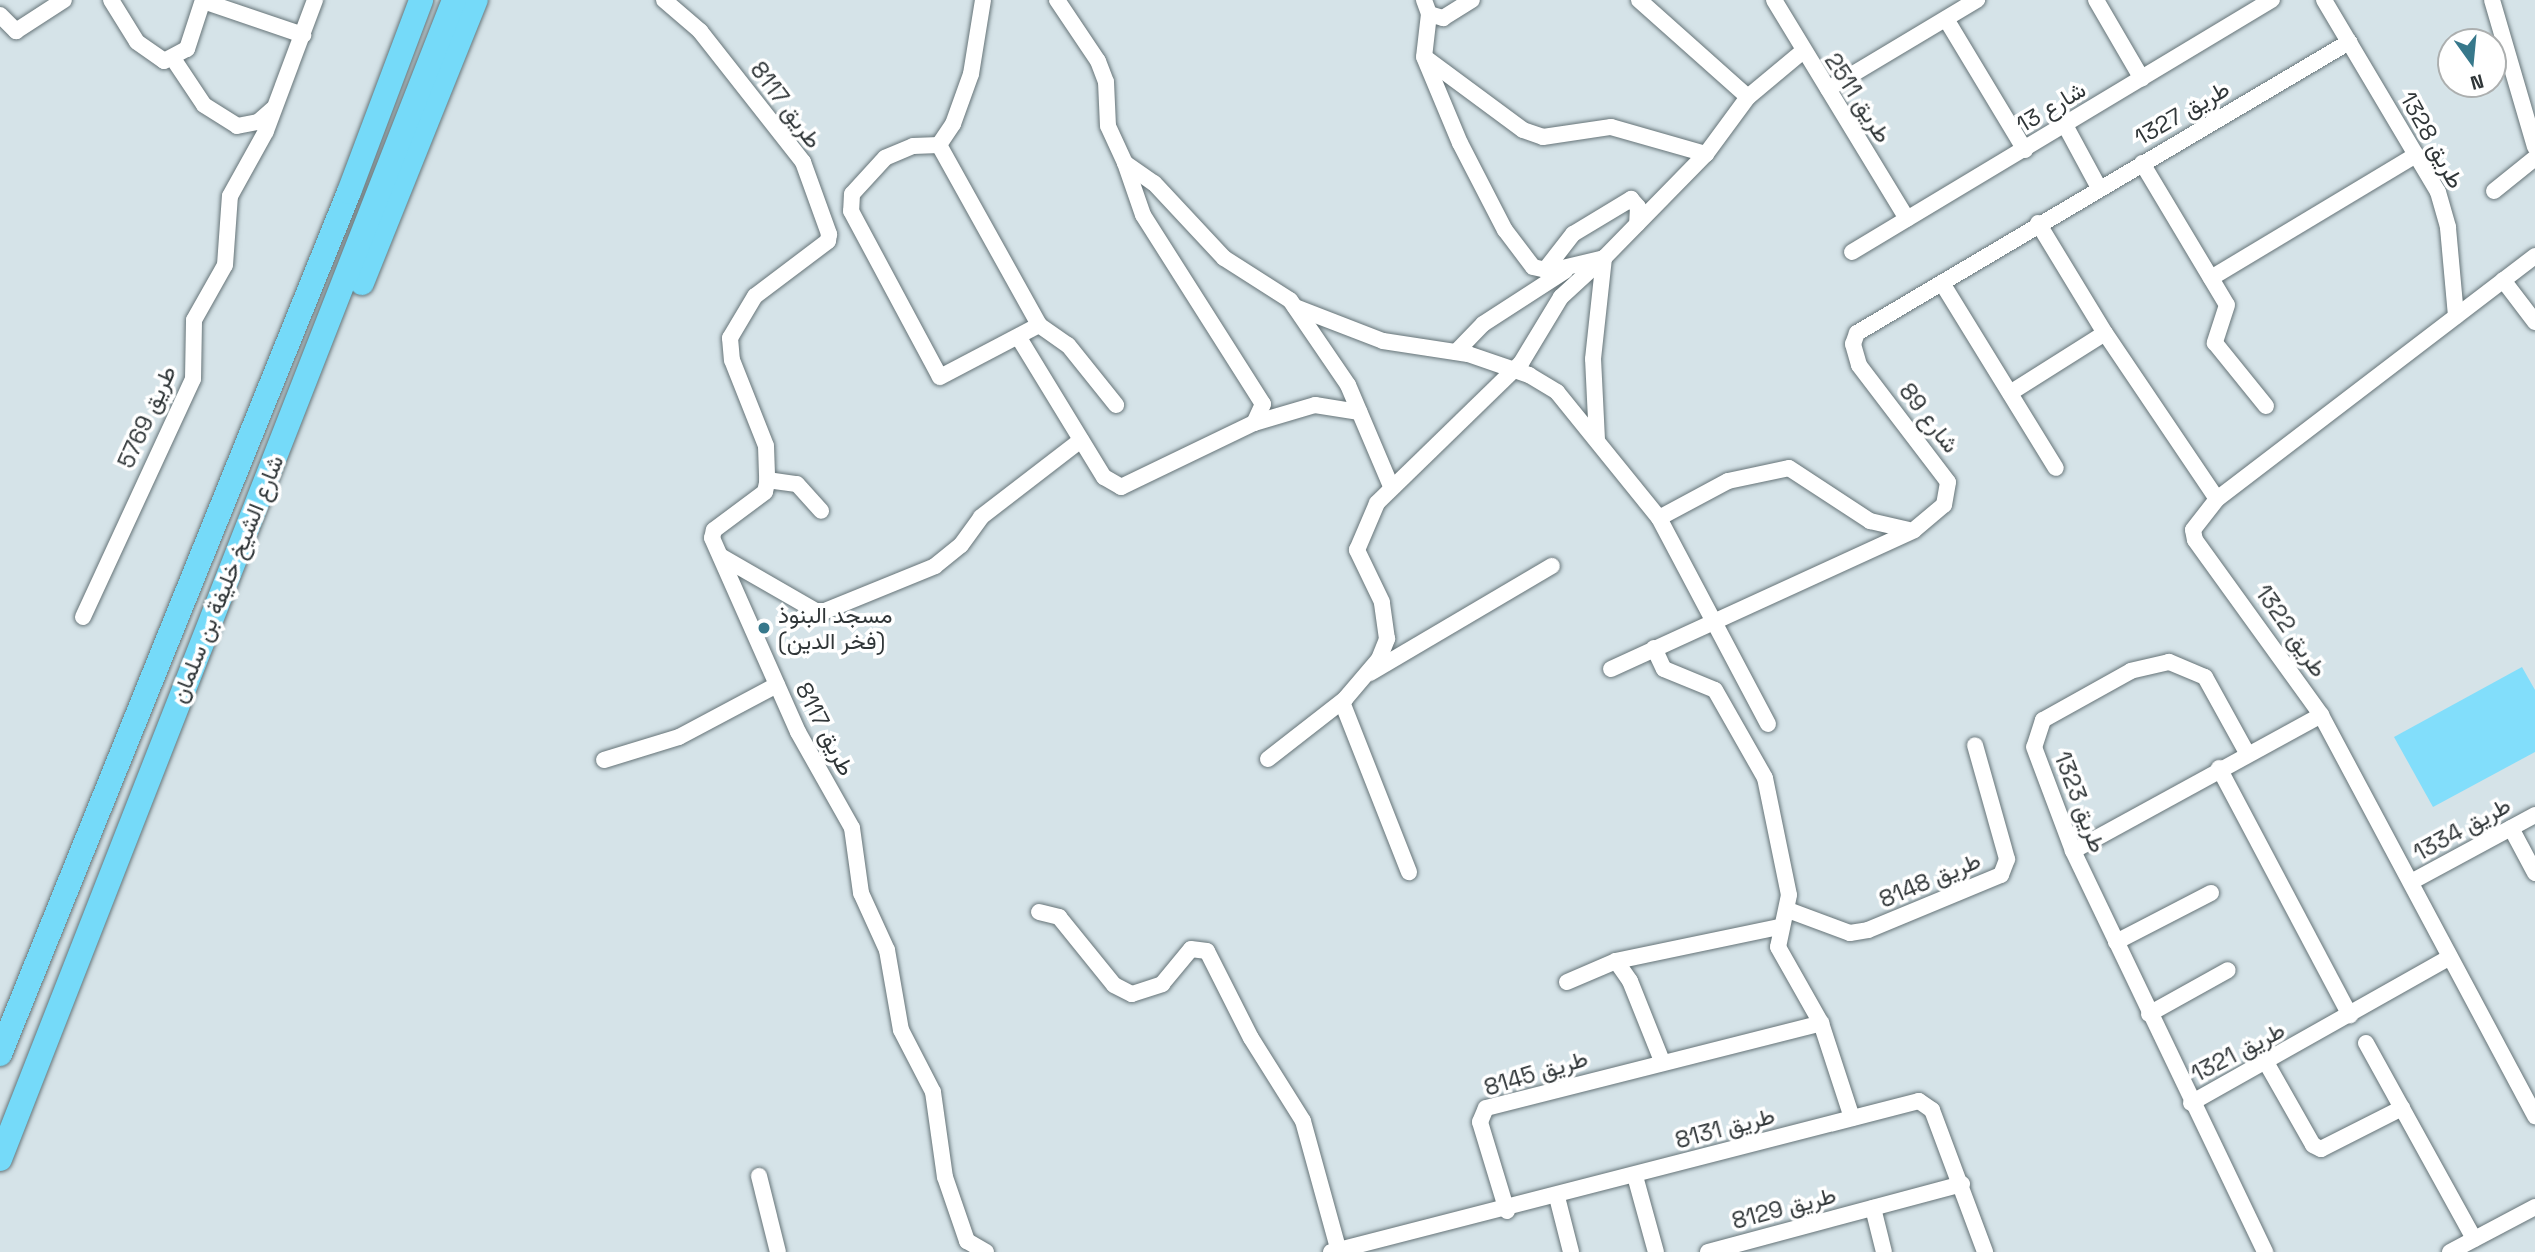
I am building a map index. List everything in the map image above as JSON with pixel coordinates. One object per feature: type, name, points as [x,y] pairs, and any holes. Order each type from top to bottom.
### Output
[{"type":"highway","name":"شارع الشيخ خليفة بن سلمان","points":[[0,1054],[349,192],[421,0]]},
{"type":"highway","name":"شارع الشيخ خليفة بن سلمان","points":[[0,1159],[240,547],[470,3]]},
{"type":"street","points":[[2,19],[18,31],[64,0]]},
{"type":"street","name":"طريق 5769","points":[[83,617],[193,379],[194,320],[225,265],[230,196],[275,108],[315,0]]},
{"type":"street","name":"طريق 8117","points":[[664,0],[700,31],[803,162],[827,228]]},
{"type":"street","points":[[939,145],[965,96],[984,0]]},
{"type":"street","points":[[1057,0],[1098,61],[1106,82],[1108,126],[1125,163],[1143,215],[1263,404],[1254,423]]},
{"type":"street","points":[[1472,0],[1443,18],[1426,7],[1423,57],[1489,204],[1533,267],[1567,270]]},
{"type":"street","points":[[1639,0],[1748,97]]},
{"type":"street","name":"طريق 2511","points":[[1774,0],[1802,52],[1828,89],[1907,219]]},
{"type":"street","points":[[1828,89],[1978,0]]},
{"type":"street","name":"شارع 13","points":[[1852,252],[2272,0]]},
{"type":"street","name":"طريق 1328","points":[[2324,0],[2416,155],[2444,210],[2456,316]]},
{"type":"street","points":[[2492,0],[2535,147]]},
{"type":"street","points":[[174,60],[187,49],[203,1],[303,35]]},
{"type":"street","points":[[2102,2],[2142,79]]},
{"type":"street","points":[[114,6],[148,52],[174,60],[204,106],[237,127],[258,122],[275,108]]},
{"type":"street","points":[[1946,19],[2025,149]]},
{"type":"street","name":"طريق 1327","points":[[1859,365],[1853,355],[1857,333],[2349,42]]},
{"type":"street","points":[[1268,759],[1342,702],[1368,674],[1387,639],[1387,623],[1357,550],[1390,484],[1511,372],[1561,297],[1604,258],[1706,154],[1748,97],[1802,52]]},
{"type":"street","points":[[1423,57],[1523,130],[1543,137],[1611,127],[1706,154]]},
{"type":"street","points":[[2065,125],[2099,188]]},
{"type":"street","points":[[939,145],[913,146],[885,158],[852,194],[851,211],[940,377],[1019,338],[1039,325]]},
{"type":"street","points":[[939,145],[1039,325],[1068,345],[1116,405]]},
{"type":"street","points":[[2211,278],[2416,155]]},
{"type":"street","points":[[2494,191],[2535,158]]},
{"type":"street","points":[[1125,163],[1154,183],[1224,258],[1295,307],[1383,341],[1456,352],[1511,372],[1529,375],[1557,392],[1659,518],[1768,724]]},
{"type":"street","points":[[2142,163],[2229,311],[2215,343],[2266,406]]},
{"type":"street","points":[[1545,270],[1573,234],[1631,199],[1637,206],[1637,224]]},
{"type":"street","points":[[821,511],[797,484],[767,480],[766,446],[733,360],[730,338],[767,283],[828,241],[827,228],[851,211]]},
{"type":"street","points":[[2039,223],[2105,333],[2217,499]]},
{"type":"street","name":"طريق 1322","points":[[2535,256],[2217,499],[2196,519],[2195,540],[2321,715],[2535,1116]]},
{"type":"street","points":[[1456,352],[1483,324],[1567,270],[1604,258]]},
{"type":"street","points":[[1597,440],[1593,359],[1604,258]]},
{"type":"street","points":[[2503,280],[2535,322]]},
{"type":"street","points":[[1942,283],[2056,468]]},
{"type":"street","points":[[1295,307],[1348,386],[1390,484]]},
{"type":"street","points":[[2010,393],[2105,333]]},
{"type":"street","points":[[1019,338],[1104,477],[1129,486],[1254,423],[1315,405],[1359,412]]},
{"type":"street","name":"شارع 89","points":[[1611,669],[1714,619],[1914,530],[1944,505],[1948,482],[1859,365]]},
{"type":"street","points":[[722,556],[825,611],[935,566],[961,545],[981,517],[1081,440]]},
{"type":"street","points":[[1659,518],[1728,481],[1789,468],[1870,521],[1914,530]]},
{"type":"street","name":"طريق 8117","points":[[767,480],[765,492],[714,530],[722,556],[777,685],[852,828],[861,893],[887,950],[901,1030],[933,1092],[944,1177],[967,1241],[986,1252]]},
{"type":"street","points":[[1368,674],[1552,566]]},
{"type":"street","points":[[1654,648],[1664,669],[1715,690],[1766,778],[1788,910],[1779,927],[1780,953],[1821,1023],[1852,1118]]},
{"type":"street","name":"طريق 1323","points":[[2191,1103],[2073,851],[2034,747],[2043,720],[2149,663],[2189,667],[2217,693],[2247,753]]},
{"type":"street","points":[[604,760],[679,737],[777,685]]},
{"type":"street","points":[[1342,702],[1409,872]]},
{"type":"street","points":[[2073,851],[2219,768],[2321,715]]},
{"type":"street","name":"طريق 8148","points":[[1788,910],[1850,933],[1868,930],[2001,875],[2007,859],[1975,745]]},
{"type":"street","points":[[2219,768],[2350,1015]]},
{"type":"street","name":"طريق 1334","points":[[2411,883],[2535,815]]},
{"type":"street","points":[[2511,828],[2535,873]]},
{"type":"street","points":[[2116,942],[2211,892]]},
{"type":"street","points":[[1039,912],[1059,917],[1114,985],[1132,994],[1161,984],[1191,949],[1207,951],[1251,1038],[1303,1121],[1336,1251]]},
{"type":"street","points":[[1567,982],[1616,961],[1779,927]]},
{"type":"street","name":"طريق 1321","points":[[2265,1252],[2191,1103],[2267,1064],[2450,957]]},
{"type":"street","points":[[1616,961],[1630,981],[1662,1061]]},
{"type":"street","points":[[2149,1014],[2228,970]]},
{"type":"street","name":"طريق 8145","points":[[1507,1211],[1480,1122],[1482,1111],[1662,1061],[1821,1023]]},
{"type":"street","points":[[2366,1043],[2474,1239]]},
{"type":"street","points":[[2267,1064],[2314,1145],[2321,1149],[2402,1108]]},
{"type":"street","name":"طريق 8131","points":[[1336,1251],[1507,1211],[1905,1103],[1926,1102],[1933,1110],[1962,1184]]},
{"type":"street","points":[[759,1176],[778,1252]]},
{"type":"street","points":[[1635,1176],[1657,1252]]},
{"type":"street","points":[[1962,1184],[1985,1252]]},
{"type":"street","name":"طريق 8129","points":[[1708,1252],[1962,1184]]},
{"type":"street","points":[[1557,1197],[1571,1252]]},
{"type":"street","points":[[2450,1252],[2535,1207]]},
{"type":"street","name":"طريق 8129","points":[[1873,1208],[1884,1252]]},
{"type":"street","points":[[1373,1252],[1387,1238]]},
{"type":"shaded area","points":[[2522,667],[2535,690],[2535,752],[2433,807],[2394,737]]},
{"type":"place","name":"مسجد البنوذ (فخر الدين)","points":[[764,628]]}]
